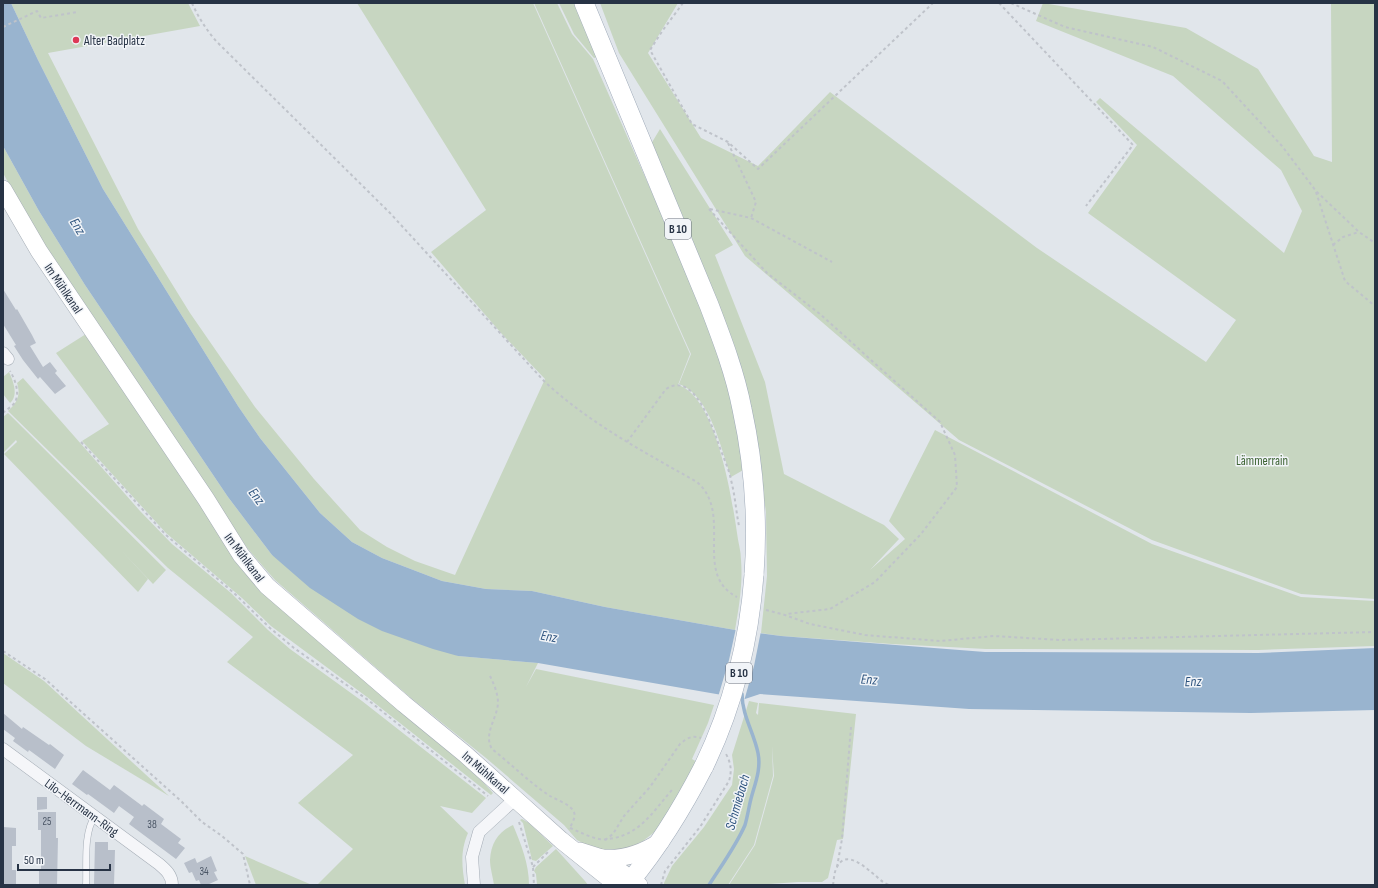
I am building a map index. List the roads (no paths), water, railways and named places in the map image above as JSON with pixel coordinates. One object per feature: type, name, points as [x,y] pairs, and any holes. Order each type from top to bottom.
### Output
[{"type":"main road","name":"B 10","points":[[584,3],[722,339],[742,409],[752,467],[756,531],[754,575],[749,624],[739,673],[721,727],[704,766],[683,805],[661,841],[629,884]]},
{"type":"street","name":"Im Mühlkanal","points":[[3,189],[39,251],[206,499],[229,538],[250,567],[272,591],[465,754],[510,803],[602,858],[629,884]]},
{"type":"street","name":"Lilo-Herrmann-Ring","points":[[3,749],[163,867],[170,876],[172,885]]},
{"type":"street","points":[[474,885],[472,857],[479,832],[510,803]]},
{"type":"street","name":"Im Mühlkanal","points":[[568,839],[629,884]]},
{"type":"street","points":[[602,858],[622,858],[634,855],[661,841]]},
{"type":"lane","points":[[86,885],[87,841],[92,821],[95,816]]},
{"type":"water","name":"Enz","points":[[3,3],[11,3],[103,189],[238,406],[260,438],[320,513],[352,542],[382,558],[442,581],[486,589],[532,591],[605,607],[735,630],[781,636],[985,652],[1258,653],[1375,648],[1375,710],[1251,713],[969,709],[760,694],[745,699],[538,663],[458,656],[382,631],[358,619],[310,588],[272,555],[228,497],[85,285],[39,211],[3,146]]},
{"type":"waterway","name":"Schmiebach","points":[[709,885],[733,848],[745,825],[758,774],[758,753],[746,717],[742,694]]},
{"type":"place","name":"Alter Badplatz","points":[[76,40]]},
{"type":"park label","name":"Lämmerrain","points":[[1262,460]]}]
